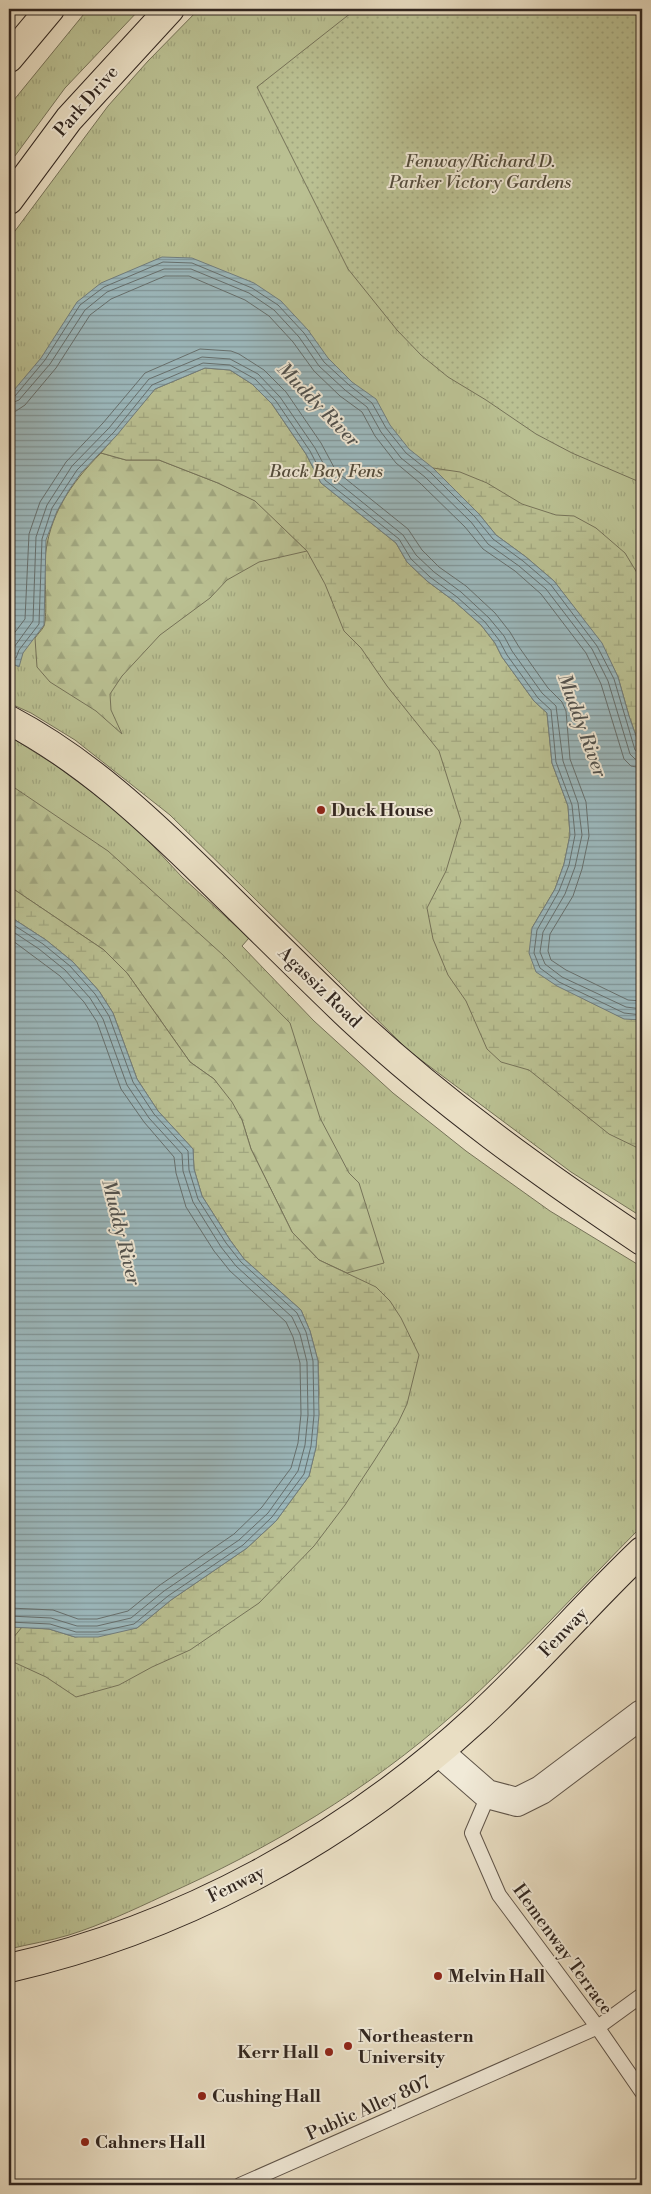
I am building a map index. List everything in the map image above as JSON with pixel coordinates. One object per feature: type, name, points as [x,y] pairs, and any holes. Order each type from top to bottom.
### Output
[{"type":"main road","points":[[9,58],[50,9]]},
{"type":"main road","name":"Park Drive","points":[[9,200],[69,119],[170,9]]},
{"type":"main road","name":"Agassiz Road","points":[[9,720],[59,751],[141,814],[349,1016],[444,1100],[512,1152],[642,1241]]},
{"type":"main road","name":"Fenway","points":[[9,1968],[65,1954],[119,1936],[232,1887],[293,1854],[348,1820],[439,1752],[495,1702],[642,1551]]},
{"type":"street","points":[[439,1752],[486,1794],[517,1802],[541,1790],[642,1714]]},
{"type":"lane","name":"Hemenway Terrace","points":[[493,1796],[484,1805],[472,1833],[498,1895],[598,2028],[642,2092]]},
{"type":"lane","name":"Public Alley 807","points":[[240,2185],[598,2028],[642,1995]]},
{"type":"green space","points":[[88,9],[140,9],[65,88],[9,164],[9,106]]},
{"type":"green space","name":"Back Bay Fens","points":[[199,9],[642,9],[642,1217],[571,1172],[409,1051],[170,815],[75,740],[31,713],[9,703],[9,239],[108,106],[148,61]]},
{"type":"green space","name":"Fenway/Richard D. Parker Victory Gardens","points":[[356,9],[642,9],[642,483],[572,453],[536,434],[448,377],[421,355],[397,330],[348,269],[257,87]]},
{"type":"green space","points":[[205,368],[230,370],[252,384],[272,404],[306,454],[321,483],[396,543],[407,562],[427,581],[454,601],[481,625],[534,701],[547,713],[552,763],[568,806],[570,835],[564,864],[555,889],[532,928],[584,999],[623,1018],[642,1020],[642,1150],[609,1134],[529,1070],[501,1062],[487,1049],[466,1001],[448,975],[433,939],[427,908],[446,871],[461,821],[439,751],[387,686],[361,648],[344,631],[325,584],[307,551],[255,501],[218,483],[159,460],[126,460],[101,453],[155,389]]},
{"type":"green space","points":[[101,453],[126,460],[159,460],[218,483],[256,501],[307,551],[259,562],[227,580],[210,598],[160,635],[122,676],[110,694],[111,710],[122,734],[96,711],[50,682],[37,667],[35,638],[44,626],[45,620],[45,560],[51,529],[56,515],[71,488]]},
{"type":"green space","points":[[433,468],[460,472],[487,483],[522,504],[556,515],[574,516],[596,528],[625,553],[642,581],[642,753],[618,677],[601,643],[554,581],[496,535],[479,514]]},
{"type":"green space","points":[[9,736],[55,765],[127,818],[182,877],[249,938],[242,946],[314,1021],[393,1093],[466,1151],[550,1211],[642,1267],[642,1526],[527,1645],[479,1691],[422,1741],[352,1792],[279,1838],[202,1878],[140,1907],[69,1935],[9,1949]]},
{"type":"green space","points":[[9,784],[108,851],[223,955],[290,1023],[320,1118],[349,1173],[359,1183],[384,1263],[347,1273],[319,1260],[292,1232],[251,1149],[242,1120],[214,1079],[190,1062],[127,973],[104,950],[9,886]]},
{"type":"green space","points":[[9,886],[104,950],[127,973],[190,1062],[214,1079],[232,1102],[242,1120],[251,1149],[292,1232],[319,1260],[376,1287],[390,1301],[401,1318],[419,1355],[407,1404],[398,1423],[374,1461],[345,1505],[314,1546],[259,1603],[190,1650],[152,1667],[119,1685],[76,1697],[46,1677],[9,1660],[9,1643],[22,1627],[49,1629],[75,1637],[137,1628],[171,1600],[247,1548],[276,1521],[309,1476],[316,1447],[319,1391],[318,1361],[310,1331],[301,1310],[244,1259],[202,1196],[194,1169],[193,1149],[158,1111],[137,1079],[113,1013],[99,991],[73,962],[46,940],[9,916]]},
{"type":"water","name":"Muddy River","points":[[162,257],[192,258],[254,283],[281,301],[308,330],[328,358],[352,382],[376,399],[390,425],[409,449],[433,468],[479,514],[496,535],[554,581],[602,643],[618,677],[642,753],[642,1020],[624,1019],[557,986],[536,972],[529,953],[532,928],[555,889],[564,864],[570,835],[568,806],[552,763],[547,713],[534,701],[481,625],[454,601],[427,581],[407,562],[396,543],[321,483],[306,454],[272,404],[252,384],[230,370],[205,368],[155,389],[117,435],[81,473],[57,511],[46,540],[44,625],[23,653],[19,667],[9,662],[9,396],[41,358],[77,302],[101,283]]},
{"type":"water","name":"Muddy River","points":[[9,916],[46,940],[73,962],[99,991],[113,1013],[137,1079],[158,1111],[193,1149],[194,1169],[202,1196],[244,1259],[301,1310],[310,1331],[318,1361],[319,1415],[316,1447],[309,1476],[276,1521],[247,1548],[171,1600],[137,1628],[98,1637],[75,1637],[49,1629],[9,1627]]},
{"type":"place","name":"Duck House","points":[[321,810]]},
{"type":"place","name":"Melvin Hall","points":[[438,1976]]},
{"type":"place","name":"Northeastern University","points":[[348,2046]]},
{"type":"place","name":"Kerr Hall","points":[[329,2052]]},
{"type":"place","name":"Cushing Hall","points":[[202,2096]]},
{"type":"place","name":"Cahners Hall","points":[[85,2142]]}]
